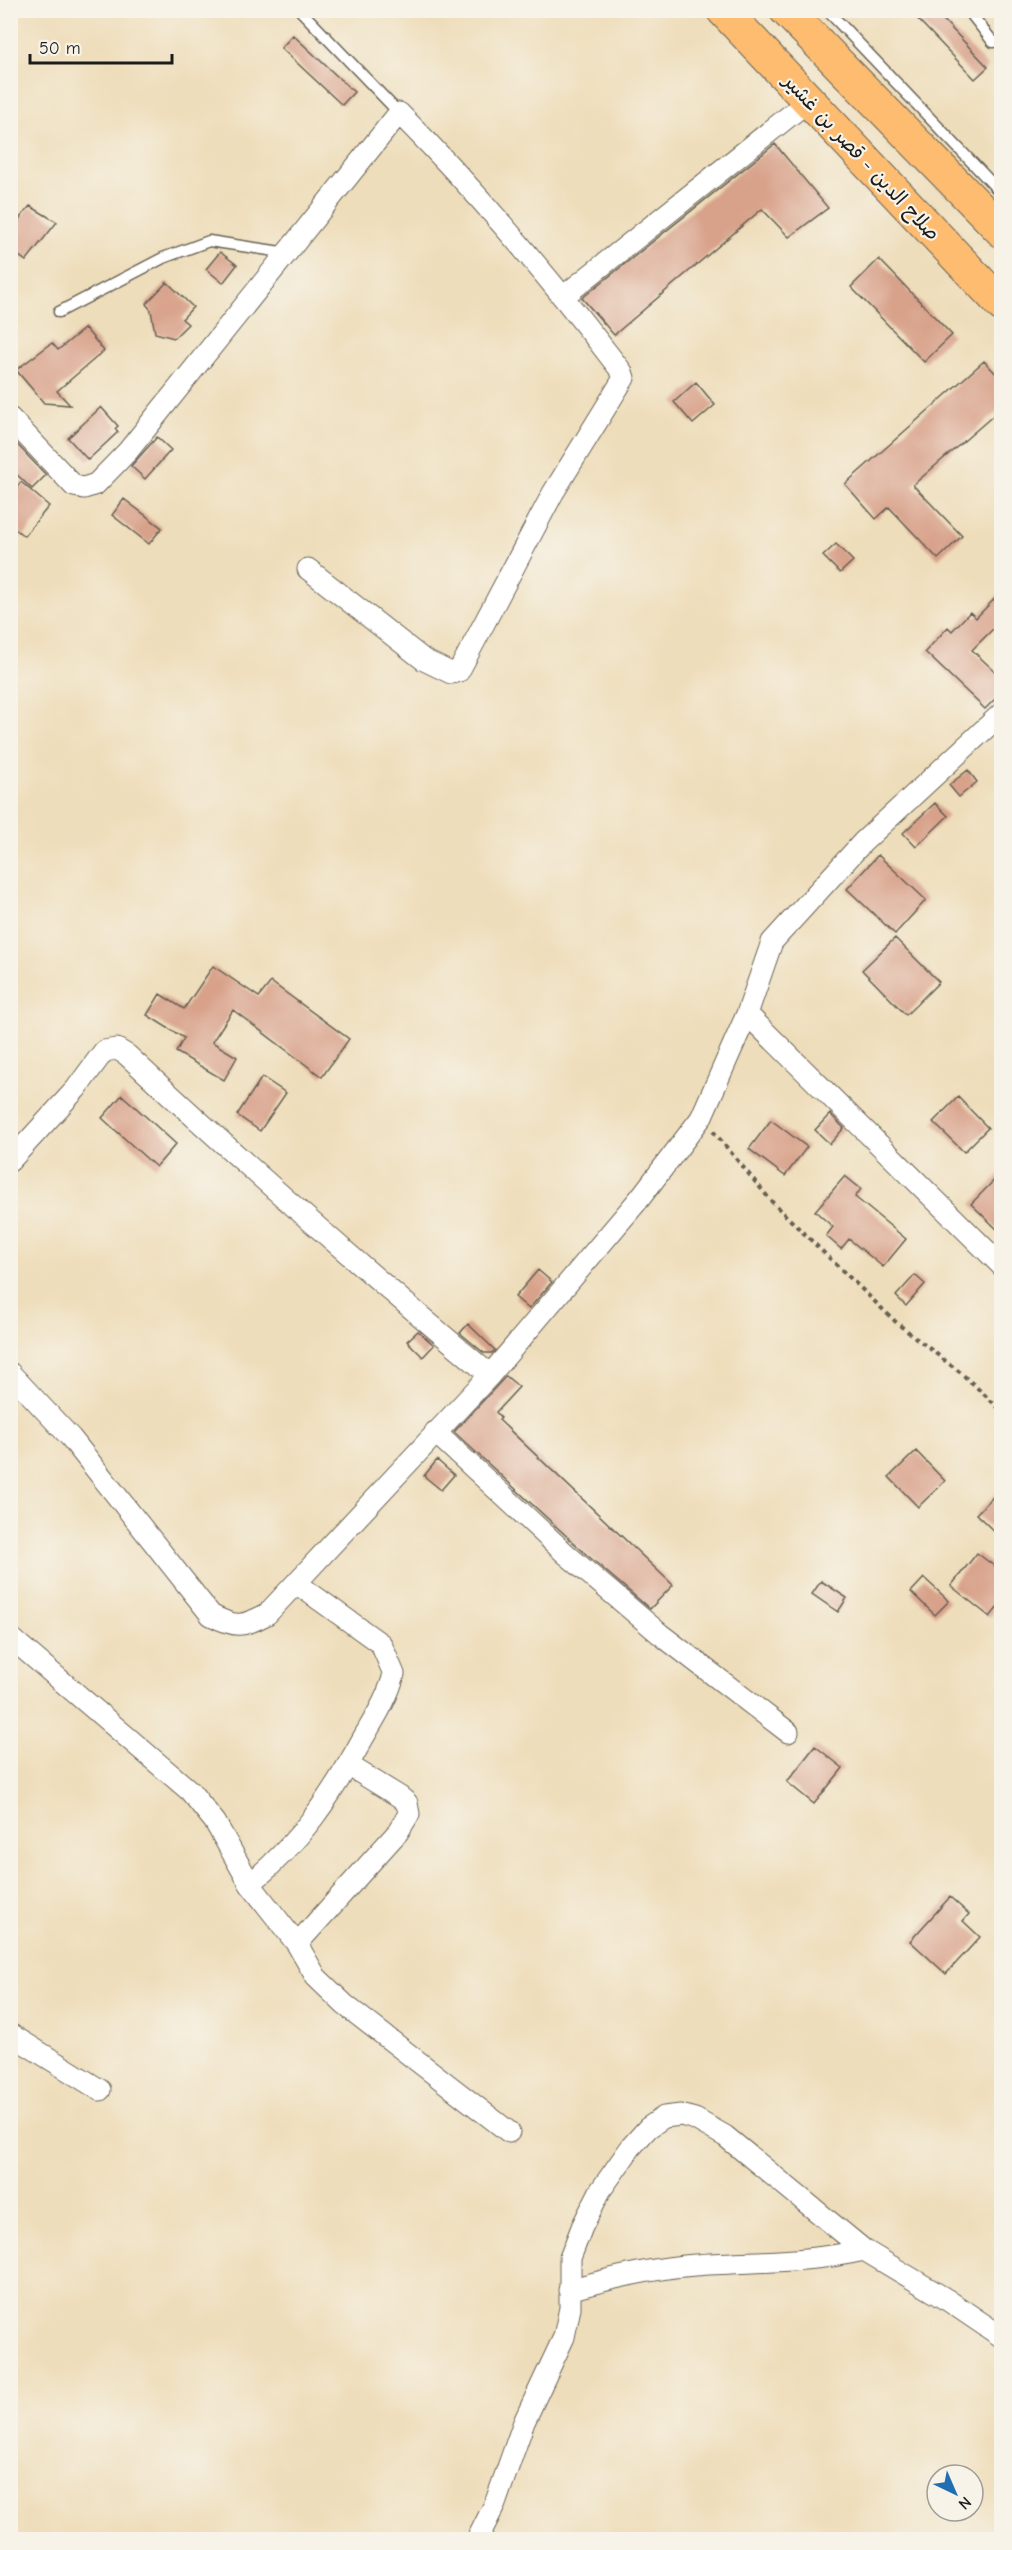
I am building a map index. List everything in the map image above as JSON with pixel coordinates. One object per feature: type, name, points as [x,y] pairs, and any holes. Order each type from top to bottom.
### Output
[{"type":"highway","name":"صلاح الدين - قصر بن غشير","points":[[723,10],[1002,304]]},
{"type":"highway","points":[[794,13],[1002,231]]},
{"type":"street","points":[[564,296],[808,100]]},
{"type":"street","points":[[10,418],[74,486],[84,488],[96,484],[135,442],[399,113],[430,144],[564,296],[622,372],[624,378],[553,493],[459,671],[451,673],[424,660],[308,569]]},
{"type":"street","points":[[10,1373],[79,1448],[211,1615],[238,1626],[267,1614],[489,1375],[639,1198],[700,1118],[747,1014],[772,942],[863,842],[1002,713]]},
{"type":"street","points":[[747,1014],[1002,1266]]},
{"type":"street","points":[[10,1161],[75,1089],[104,1051],[117,1049],[127,1055],[349,1256],[489,1375]]},
{"type":"street","points":[[435,1432],[574,1561],[660,1634],[788,1732]]},
{"type":"street","points":[[250,1884],[280,1860],[327,1803],[392,1684],[394,1674],[381,1644],[296,1583]]},
{"type":"street","points":[[10,1636],[190,1791],[216,1822],[250,1884],[297,1944],[316,1977],[345,2006],[509,2132]]},
{"type":"street","points":[[297,1944],[398,1832],[409,1814],[406,1803],[400,1797],[348,1765]]},
{"type":"street","points":[[10,2034],[100,2090]]},
{"type":"street","points":[[477,2540],[495,2504],[524,2422],[564,2337],[570,2308],[570,2258],[600,2191],[631,2147],[648,2128],[664,2118],[681,2115],[695,2119],[725,2136],[864,2250],[946,2299],[1002,2337]]},
{"type":"street","points":[[569,2290],[621,2276],[662,2269],[693,2265],[790,2262],[864,2250]]},
{"type":"lane","points":[[300,10],[399,113]]},
{"type":"lane","points":[[828,10],[1002,194]]},
{"type":"lane","points":[[968,10],[993,42],[1002,41]]},
{"type":"lane","points":[[59,312],[163,258],[209,241],[288,254]]},
{"type":"path","points":[[700,1118],[773,1203],[820,1249],[898,1324],[961,1373],[1002,1411]]},
{"type":"building","points":[[909,10],[934,10],[988,67],[975,79]]},
{"type":"building","points":[[293,35],[354,92],[342,105],[281,48]]},
{"type":"building","points":[[775,144],[828,208],[789,237],[762,209],[614,335],[582,298]]},
{"type":"building","points":[[30,206],[57,222],[26,261],[10,249],[10,230]]},
{"type":"building","points":[[220,252],[237,265],[223,283],[206,269]]},
{"type":"building","points":[[879,259],[952,335],[924,362],[851,287]]},
{"type":"building","points":[[167,282],[193,307],[182,319],[188,324],[174,338],[155,333],[151,310],[146,304]]},
{"type":"building","points":[[85,328],[104,351],[57,391],[70,405],[44,403],[16,370],[52,343],[58,350]]},
{"type":"building","points":[[984,361],[1002,380],[1002,408],[913,485],[962,536],[938,559],[889,507],[876,519],[845,484]]},
{"type":"building","points":[[696,382],[715,405],[693,424],[674,402]]},
{"type":"building","points":[[101,407],[118,426],[115,429],[118,432],[88,460],[68,438]]},
{"type":"building","points":[[10,437],[46,475],[32,489],[10,468]]},
{"type":"building","points":[[157,437],[171,450],[145,479],[131,466]]},
{"type":"building","points":[[21,482],[49,506],[24,536],[10,525],[10,494]]},
{"type":"building","points":[[124,499],[162,528],[149,544],[112,515]]},
{"type":"building","points":[[836,544],[853,561],[840,573],[823,556]]},
{"type":"building","points":[[1002,591],[1002,620],[972,650],[1002,678],[1002,692],[985,709],[925,652],[948,627],[952,631],[970,612],[976,618]]},
{"type":"building","points":[[968,770],[977,782],[959,797],[949,785]]},
{"type":"building","points":[[935,803],[948,816],[916,847],[903,833]]},
{"type":"building","points":[[878,855],[926,900],[895,934],[847,889]]},
{"type":"building","points":[[895,938],[939,982],[906,1015],[862,970]]},
{"type":"building","points":[[213,966],[259,997],[271,982],[349,1039],[322,1077],[233,1010],[212,1042],[237,1057],[224,1080],[176,1052],[184,1038],[147,1015],[160,994],[184,1009]]},
{"type":"building","points":[[262,1077],[286,1093],[260,1131],[237,1115]]},
{"type":"building","points":[[122,1095],[176,1144],[156,1167],[102,1118]]},
{"type":"building","points":[[958,1097],[988,1128],[964,1152],[933,1122]]},
{"type":"building","points":[[830,1114],[844,1128],[830,1144],[815,1130]]},
{"type":"building","points":[[771,1120],[807,1147],[785,1176],[749,1149]]},
{"type":"building","points":[[1002,1172],[1002,1234],[971,1204]]},
{"type":"building","points":[[845,1176],[861,1189],[855,1197],[906,1239],[883,1267],[849,1239],[841,1249],[826,1236],[833,1227],[815,1211]]},
{"type":"building","points":[[538,1270],[552,1282],[529,1309],[515,1297]]},
{"type":"building","points":[[915,1275],[925,1284],[906,1306],[896,1296]]},
{"type":"building","points":[[468,1324],[495,1350],[492,1353],[484,1353],[460,1333]]},
{"type":"building","points":[[418,1331],[434,1345],[423,1357],[407,1341]]},
{"type":"building","points":[[506,1376],[519,1387],[496,1412],[501,1418],[499,1420],[673,1585],[650,1609],[587,1555],[454,1432]]},
{"type":"building","points":[[916,1451],[945,1481],[918,1507],[889,1477]]},
{"type":"building","points":[[437,1460],[454,1475],[441,1490],[424,1476]]},
{"type":"building","points":[[1002,1488],[1002,1539],[976,1514]]},
{"type":"building","points":[[977,1553],[1002,1572],[1002,1602],[990,1617],[951,1586]]},
{"type":"building","points":[[924,1578],[949,1601],[935,1615],[911,1592]]},
{"type":"building","points":[[821,1581],[847,1598],[838,1612],[812,1594]]},
{"type":"building","points":[[815,1746],[843,1768],[814,1804],[787,1782]]},
{"type":"building","points":[[950,1897],[969,1914],[963,1921],[980,1937],[946,1974],[910,1941]]}]
